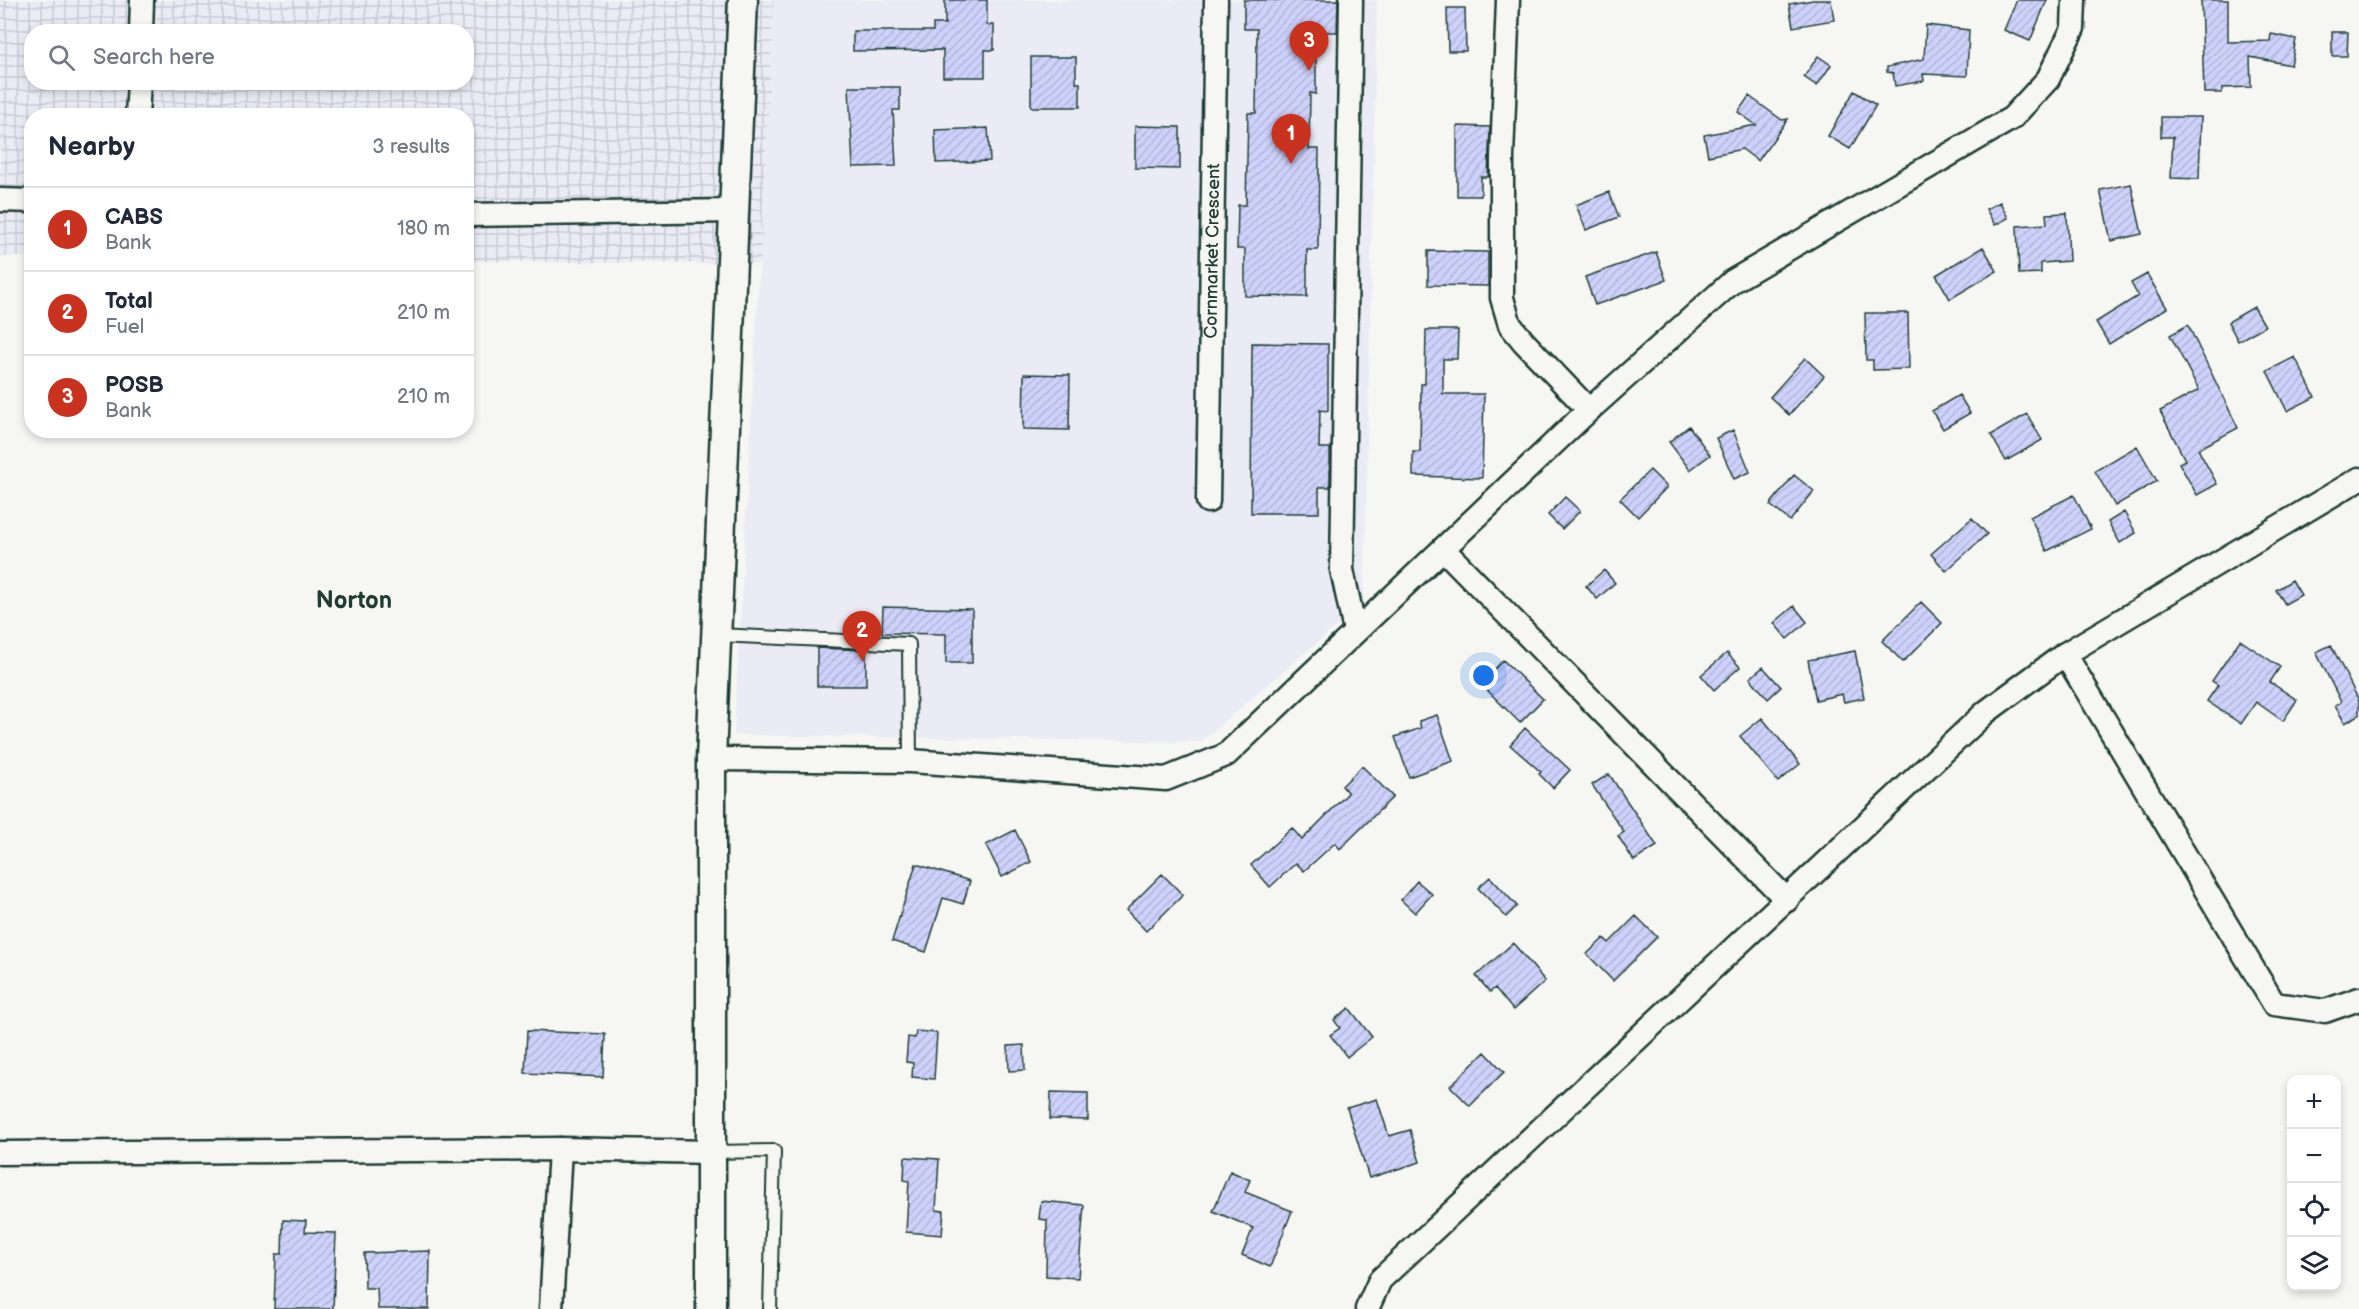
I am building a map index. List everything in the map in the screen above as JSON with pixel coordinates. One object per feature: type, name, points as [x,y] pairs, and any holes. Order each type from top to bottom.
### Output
[{"type":"street","points":[[141,24],[142,0]]},
{"type":"street","points":[[711,1309],[711,759],[743,0]]},
{"type":"street","name":"Cornmarket Crescent","points":[[1208,501],[1216,0]]},
{"type":"street","points":[[1351,0],[1342,570],[1356,631]]},
{"type":"street","points":[[1508,0],[1502,157],[1502,298],[1510,325],[1589,410]]},
{"type":"street","points":[[711,759],[910,761],[1166,778],[1226,755],[1589,410],[1733,281],[2012,118],[2048,80],[2073,28],[2074,0]]},
{"type":"street","points":[[137,108],[139,90]]},
{"type":"street","points":[[0,200],[24,201]]},
{"type":"street","points":[[474,215],[734,212]]},
{"type":"street","points":[[1367,1309],[1380,1281],[1986,712],[2065,654],[2359,479]]},
{"type":"street","points":[[1443,549],[1786,900]]},
{"type":"street","points":[[2065,654],[2274,1004],[2325,1011],[2359,999]]},
{"type":"street","points":[[0,1153],[560,1149],[711,1152]]},
{"type":"street","points":[[552,1309],[560,1149]]},
{"type":"lane","points":[[718,635],[909,644],[910,761]]},
{"type":"lane","points":[[711,1152],[774,1151],[770,1309]]},
{"type":"shaded area","points":[[0,0],[774,0],[760,264],[474,261],[474,108],[24,108],[24,257],[0,257]]},
{"type":"shaded area","points":[[774,0],[1377,0],[1364,603],[1200,742],[734,735]]},
{"type":"building","points":[[945,0],[987,0],[987,25],[994,25],[994,50],[985,50],[985,77],[943,77],[943,50],[853,51],[853,31],[933,31],[933,24],[945,24]]},
{"type":"building","points":[[1244,0],[1338,0],[1337,32],[1316,32],[1316,94],[1310,93],[1309,149],[1319,149],[1318,250],[1307,250],[1307,297],[1245,296],[1245,249],[1237,249],[1238,205],[1246,205],[1248,113],[1256,113],[1257,29],[1244,29]]},
{"type":"building","points":[[1831,0],[1834,20],[1793,27],[1789,4]]},
{"type":"building","points":[[2017,0],[2047,0],[2030,41],[2004,30]]},
{"type":"building","points":[[2201,0],[2228,0],[2228,42],[2270,41],[2271,34],[2296,39],[2291,65],[2250,57],[2251,87],[2222,88],[2222,93],[2204,93]]},
{"type":"building","points":[[1447,8],[1465,8],[1466,51],[1448,51]]},
{"type":"building","points":[[1926,25],[1969,30],[1967,76],[1923,74],[1924,81],[1895,86],[1893,73],[1887,72],[1887,67],[1924,59]]},
{"type":"building","points":[[2332,32],[2348,32],[2347,56],[2332,56]]},
{"type":"building","points":[[1818,56],[1831,65],[1817,86],[1804,77]]},
{"type":"building","points":[[1031,57],[1076,57],[1076,83],[1080,83],[1080,107],[1031,107]]},
{"type":"building","points":[[849,87],[900,87],[900,110],[893,110],[896,166],[853,167]]},
{"type":"building","points":[[1854,91],[1876,105],[1850,149],[1828,136]]},
{"type":"building","points":[[1749,96],[1782,120],[1788,119],[1758,161],[1742,149],[1708,156],[1704,135],[1756,125],[1738,112]]},
{"type":"building","points":[[2161,117],[2201,117],[2199,179],[2171,178],[2173,137],[2161,137]]},
{"type":"building","points":[[1135,126],[1180,127],[1180,169],[1135,168]]},
{"type":"building","points":[[1457,126],[1490,127],[1488,177],[1481,177],[1481,196],[1457,196]]},
{"type":"building","points":[[988,128],[990,161],[936,163],[935,130]]},
{"type":"building","points":[[2131,184],[2142,234],[2111,241],[2100,190]]},
{"type":"building","points":[[1609,192],[1619,217],[1586,230],[1576,205]]},
{"type":"building","points":[[2000,202],[2008,218],[1995,225],[1986,209]]},
{"type":"building","points":[[2067,213],[2069,261],[2041,263],[2041,273],[2019,274],[2017,226],[2047,224],[2046,214]]},
{"type":"building","points":[[1983,247],[1997,271],[1950,299],[1936,275]]},
{"type":"building","points":[[1428,251],[1488,252],[1488,286],[1428,285]]},
{"type":"building","points":[[1656,252],[1666,280],[1595,305],[1585,277]]},
{"type":"building","points":[[2147,274],[2167,308],[2109,344],[2096,322],[2138,296],[2131,283]]},
{"type":"building","points":[[2254,307],[2265,326],[2238,341],[2228,322]]},
{"type":"building","points":[[1865,313],[1908,313],[1909,369],[1873,370],[1873,360],[1866,360]]},
{"type":"building","points":[[2188,325],[2238,428],[2198,449],[2217,484],[2197,495],[2179,463],[2185,460],[2160,411],[2199,390],[2170,335]]},
{"type":"building","points":[[1426,330],[1458,330],[1457,359],[1443,359],[1443,394],[1484,394],[1482,478],[1413,476],[1413,452],[1420,452],[1421,384],[1425,384]]},
{"type":"building","points":[[1252,343],[1328,344],[1328,411],[1320,410],[1319,448],[1330,448],[1330,487],[1319,487],[1319,513],[1251,513]]},
{"type":"building","points":[[2295,357],[2315,397],[2287,411],[2267,371]]},
{"type":"building","points":[[1805,358],[1824,376],[1789,415],[1770,397]]},
{"type":"building","points":[[1024,374],[1070,375],[1069,430],[1023,429]]},
{"type":"building","points":[[1959,395],[1970,413],[1943,429],[1932,411]]},
{"type":"building","points":[[2027,414],[2042,440],[2006,461],[1991,435]]},
{"type":"building","points":[[1689,426],[1710,455],[1690,470],[1669,442]]},
{"type":"building","points":[[1733,430],[1750,472],[1734,479],[1716,438]]},
{"type":"building","points":[[2137,446],[2157,481],[2115,506],[2095,471]]},
{"type":"building","points":[[1650,470],[1667,487],[1638,517],[1620,499]]},
{"type":"building","points":[[1794,475],[1814,491],[1790,521],[1770,505]]},
{"type":"building","points":[[2074,495],[2091,529],[2047,551],[2030,517]]},
{"type":"building","points":[[1565,497],[1580,511],[1562,529],[1548,515]]},
{"type":"building","points":[[2124,512],[2136,533],[2120,543],[2108,522]]},
{"type":"building","points":[[1972,518],[1987,534],[1946,571],[1931,554]]},
{"type":"building","points":[[1604,570],[1615,583],[1597,599],[1586,586]]},
{"type":"building","points":[[2292,580],[2301,595],[2285,604],[2276,590]]},
{"type":"building","points":[[1921,602],[1942,623],[1903,662],[1882,641]]},
{"type":"building","points":[[1794,606],[1807,622],[1787,639],[1774,623]]},
{"type":"building","points":[[883,607],[972,609],[972,663],[946,663],[946,634],[882,633]]},
{"type":"building","points":[[2240,640],[2280,667],[2270,682],[2297,700],[2283,721],[2256,702],[2241,724],[2207,701],[2218,685],[2212,681]]},
{"type":"building","points":[[2331,645],[2359,701],[2359,715],[2345,723],[2335,706],[2341,702],[2316,652]]},
{"type":"building","points":[[817,648],[866,650],[866,686],[817,686]]},
{"type":"building","points":[[1855,651],[1864,698],[1844,702],[1842,694],[1816,700],[1808,660]]},
{"type":"building","points":[[1727,653],[1740,667],[1714,690],[1701,675]]},
{"type":"building","points":[[1503,660],[1543,699],[1520,723],[1481,684]]},
{"type":"building","points":[[1763,667],[1781,687],[1768,699],[1750,678]]},
{"type":"building","points":[[1437,715],[1453,761],[1409,777],[1395,737],[1421,728],[1419,721]]},
{"type":"building","points":[[1762,718],[1800,764],[1778,782],[1740,736]]},
{"type":"building","points":[[1525,728],[1570,770],[1553,788],[1539,774],[1541,772],[1510,745]]},
{"type":"building","points":[[1362,766],[1393,797],[1340,849],[1335,843],[1304,871],[1296,863],[1270,887],[1251,865],[1292,828],[1302,840],[1348,793],[1342,786]]},
{"type":"building","points":[[1609,774],[1657,846],[1634,861],[1618,836],[1624,832],[1592,785]]},
{"type":"building","points":[[1015,830],[1031,862],[1002,877],[986,845]]},
{"type":"building","points":[[916,864],[970,881],[963,904],[943,898],[926,952],[892,941]]},
{"type":"building","points":[[1162,874],[1183,895],[1146,931],[1126,910]]},
{"type":"building","points":[[1490,877],[1517,906],[1506,917],[1478,888]]},
{"type":"building","points":[[1417,881],[1432,894],[1415,913],[1401,900]]},
{"type":"building","points":[[1636,916],[1657,937],[1613,981],[1587,954],[1604,938],[1609,943]]},
{"type":"building","points":[[1513,943],[1545,981],[1513,1010],[1495,988],[1490,992],[1476,976]]},
{"type":"building","points":[[1349,1008],[1372,1037],[1347,1057],[1330,1035],[1340,1028],[1334,1020]]},
{"type":"building","points":[[527,1031],[605,1034],[603,1077],[525,1073]]},
{"type":"building","points":[[916,1031],[937,1033],[934,1079],[912,1077],[913,1063],[906,1062],[908,1037],[915,1038]]},
{"type":"building","points":[[1024,1045],[1025,1070],[1009,1071],[1008,1046]]},
{"type":"building","points":[[1485,1052],[1504,1072],[1470,1106],[1450,1086]]},
{"type":"building","points":[[1051,1092],[1088,1093],[1088,1120],[1050,1119]]},
{"type":"building","points":[[1377,1099],[1389,1136],[1410,1130],[1420,1162],[1369,1178],[1347,1108]]},
{"type":"building","points":[[905,1157],[939,1159],[936,1210],[944,1211],[942,1235],[906,1232],[909,1181],[904,1180]]},
{"type":"building","points":[[1230,1171],[1250,1180],[1245,1192],[1292,1211],[1270,1267],[1242,1255],[1253,1228],[1213,1211]]},
{"type":"building","points":[[1041,1201],[1084,1205],[1078,1278],[1046,1276],[1047,1220],[1039,1219]]},
{"type":"building","points":[[283,1220],[306,1221],[305,1232],[336,1233],[333,1309],[274,1309],[276,1254],[282,1254]]},
{"type":"building","points":[[430,1251],[429,1309],[378,1309],[377,1288],[365,1288],[364,1253]]},
{"type":"place","name":"POSB","points":[[1309,71]]},
{"type":"place","name":"CABS","points":[[1291,164]]},
{"type":"place","name":"Total","points":[[862,661]]},
{"type":"district","name":"Norton","points":[[354,600]]}]
